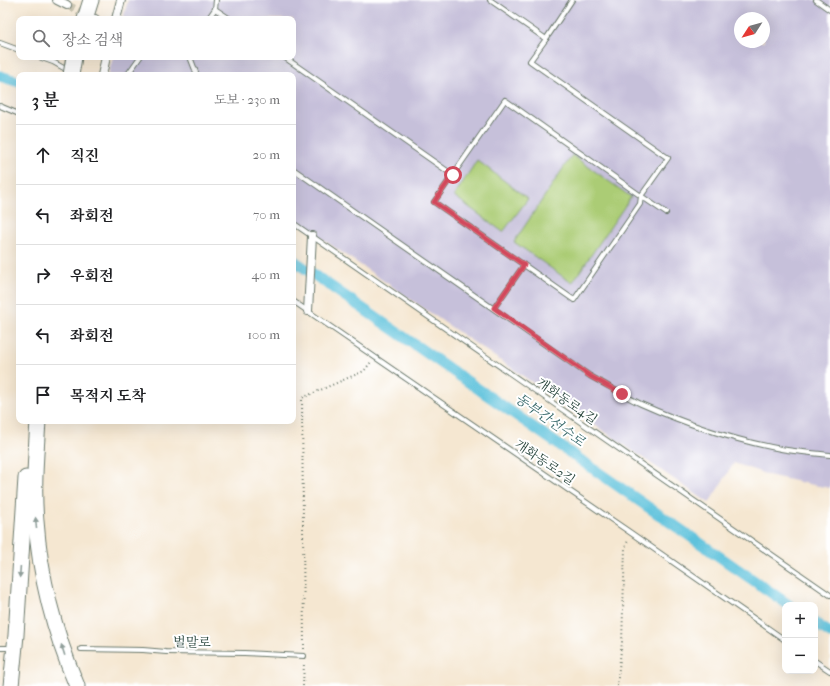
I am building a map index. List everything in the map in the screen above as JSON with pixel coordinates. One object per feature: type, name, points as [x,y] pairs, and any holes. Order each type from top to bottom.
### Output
[{"type":"highway","points":[[86,16],[90,0]]},
{"type":"highway","points":[[73,2],[74,16]]},
{"type":"highway","points":[[62,72],[64,60]]},
{"type":"highway","points":[[71,72],[73,60]]},
{"type":"highway","points":[[10,686],[16,635],[30,424]]},
{"type":"highway","points":[[38,424],[36,514],[42,568],[52,615],[67,662],[77,686]]},
{"type":"street","points":[[57,0],[73,2]]},
{"type":"street","points":[[117,16],[121,0]]},
{"type":"street","points":[[103,72],[105,60]]},
{"type":"street","points":[[308,311],[312,236]]},
{"type":"lane","points":[[210,16],[215,9],[216,0]]},
{"type":"lane","points":[[490,0],[546,39]]},
{"type":"lane","points":[[572,0],[530,61],[668,158],[641,196],[640,204],[574,300],[434,202],[505,100],[641,196],[666,213]]},
{"type":"lane","points":[[816,0],[830,10]]},
{"type":"lane","points":[[215,9],[226,16]]},
{"type":"lane","points":[[0,43],[16,49]]},
{"type":"lane","points":[[47,60],[71,72]]},
{"type":"lane","points":[[129,72],[138,60]]},
{"type":"lane","points":[[191,60],[197,72]]},
{"type":"lane","points":[[288,60],[453,175]]},
{"type":"lane","points":[[0,106],[16,113]]},
{"type":"lane","points":[[296,171],[590,376],[622,394],[641,404],[714,432],[757,444],[783,449],[830,454]]},
{"type":"lane","name":"개화동로4길","points":[[296,225],[830,595]]},
{"type":"lane","points":[[494,308],[524,265]]},
{"type":"lane","name":"개화동로2길","points":[[296,303],[782,638]]},
{"type":"lane","points":[[0,648],[7,648]]},
{"type":"lane","name":"벌말로","points":[[81,649],[304,656]]},
{"type":"lane","points":[[818,663],[830,671]]},
{"type":"path","points":[[303,686],[302,398],[364,371],[375,358]]},
{"type":"path","points":[[617,686],[622,642],[625,548],[631,533]]},
{"type":"shaded area","points":[[128,0],[830,0],[830,488],[768,475],[734,463],[709,503],[296,221],[296,72],[109,72],[112,60],[296,60],[296,16],[124,16]]},
{"type":"green space","points":[[572,155],[631,197],[572,283],[514,242]]},
{"type":"green space","points":[[477,160],[528,199],[503,232],[454,196]]},
{"type":"waterway","name":"동부간선수로","points":[[0,76],[16,81]]},
{"type":"waterway","name":"동부간선수로","points":[[296,262],[785,602]]},
{"type":"waterway","name":"동부간선수로","points":[[818,625],[830,633]]},
{"type":"tunnel","points":[[67,5],[89,16]]},
{"type":"route","points":[[453,175],[434,202],[524,265],[494,308],[590,376],[622,394]]}]
